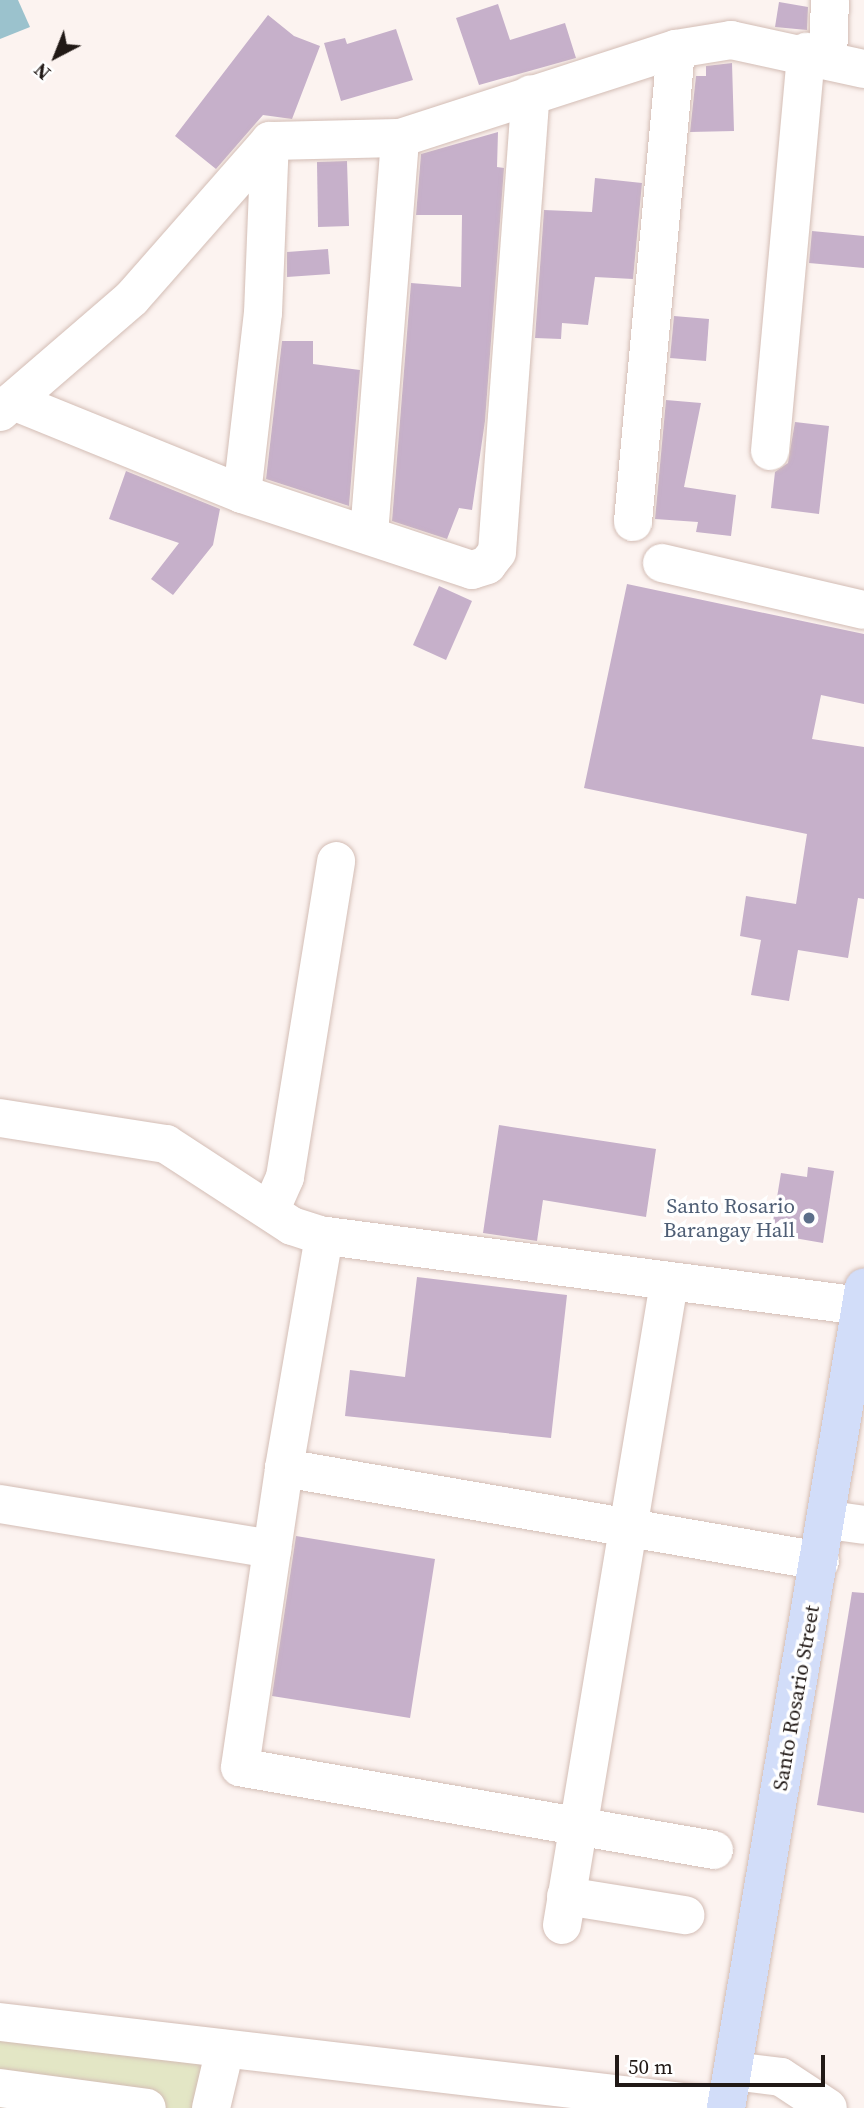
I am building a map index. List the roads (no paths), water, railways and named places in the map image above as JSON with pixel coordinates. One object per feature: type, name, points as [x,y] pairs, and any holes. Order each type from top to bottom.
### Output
[{"type":"main road","name":"Santo Rosario Street","points":[[728,2095],[820,1561],[847,1522],[863,1297]]},
{"type":"street","points":[[770,451],[824,3]]},
{"type":"street","points":[[531,94],[497,552],[472,570],[242,494],[7,407],[132,298],[270,141],[400,138],[531,94],[676,49],[731,40],[817,55],[864,69]]},
{"type":"street","points":[[633,522],[676,49]]},
{"type":"street","points":[[369,534],[400,138]]},
{"type":"street","points":[[242,494],[263,313],[270,141]]},
{"type":"street","points":[[662,563],[864,610]]},
{"type":"street","points":[[270,1211],[285,1177],[336,861]]},
{"type":"street","points":[[0,1118],[166,1144],[270,1211],[324,1236],[669,1283],[863,1297]]},
{"type":"street","points":[[324,1236],[284,1468],[240,1767],[714,1850]]},
{"type":"street","points":[[669,1283],[564,1911],[685,1915]]},
{"type":"street","points":[[284,1468],[627,1531],[820,1561]]},
{"type":"street","points":[[0,1504],[272,1549]]},
{"type":"street","points":[[0,2022],[225,2049],[728,2095],[781,2077],[828,2108]]},
{"type":"street","points":[[211,2108],[225,2049]]},
{"type":"street","points":[[0,2088],[147,2108]]},
{"type":"water","points":[[0,0],[18,0],[30,27],[0,39]]},
{"type":"place","name":"Santo Rosario Barangay Hall","points":[[809,1218]]}]
